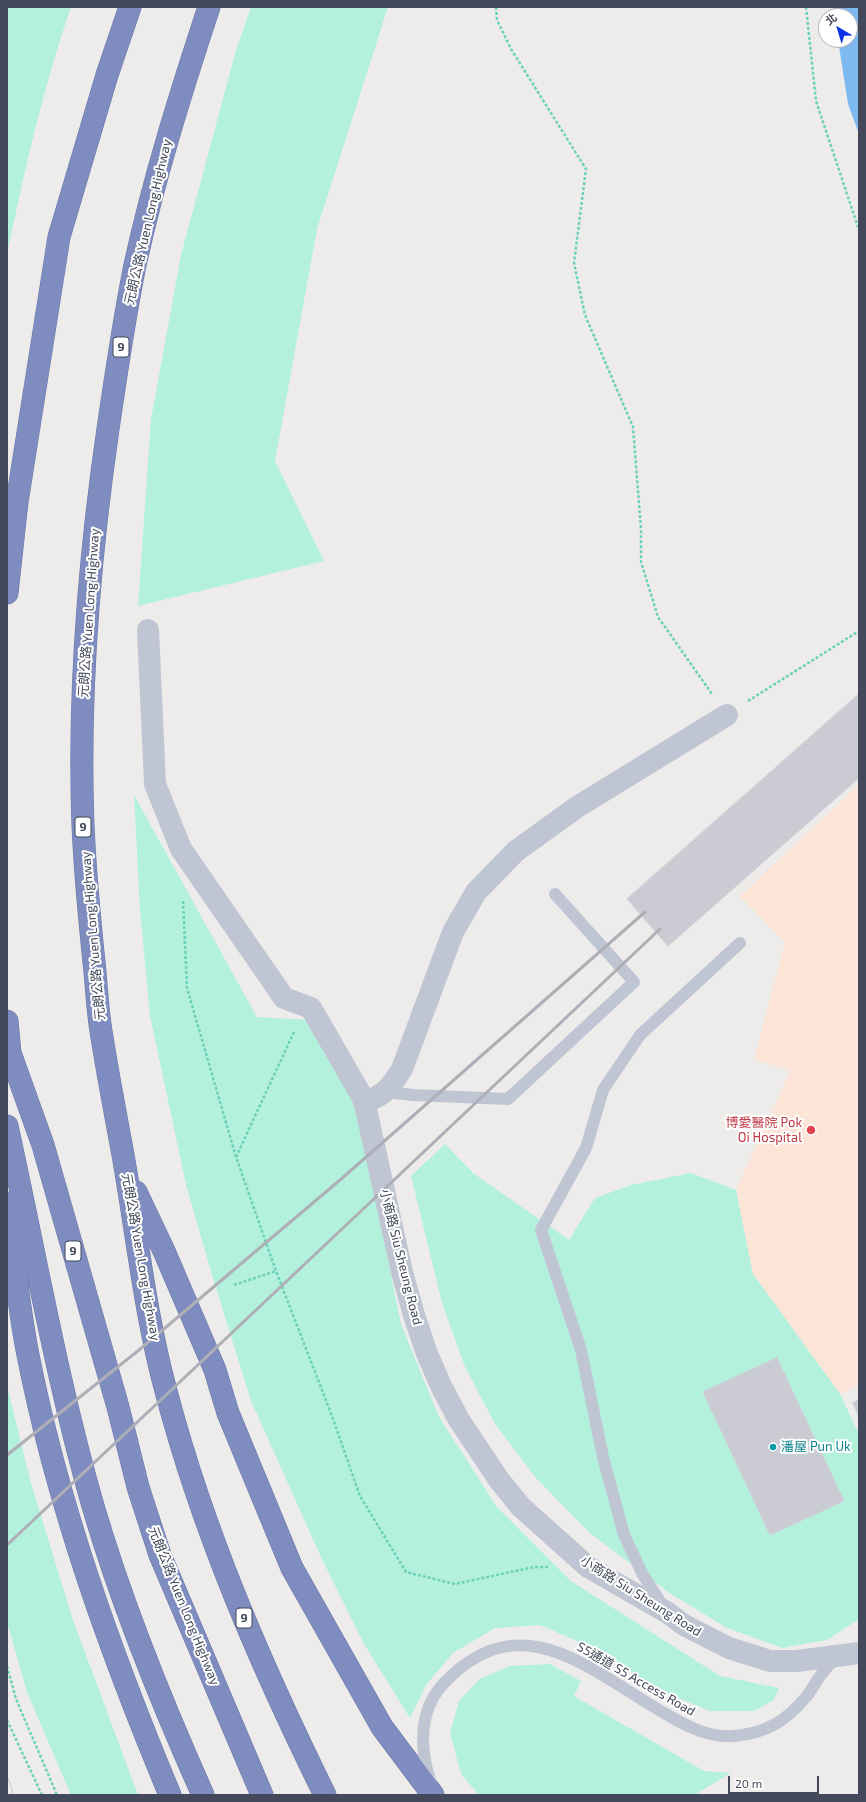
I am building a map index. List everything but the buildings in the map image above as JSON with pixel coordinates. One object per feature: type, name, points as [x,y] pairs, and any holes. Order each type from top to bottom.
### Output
[{"type":"highway","points":[[7,593],[17,502],[59,237],[107,75],[130,7]]},
{"type":"highway","name":"元朗公路 Yuen Long Highway","points":[[208,7],[157,178],[135,265],[114,388],[97,502],[87,617],[82,731],[83,826],[90,923],[101,1035],[126,1173],[138,1257],[164,1386],[178,1436],[212,1540],[264,1668],[325,1795]]},
{"type":"highway","name":"元朗公路 Yuen Long Highway","points":[[7,1021],[10,1053],[43,1145],[118,1407],[138,1487],[160,1555],[262,1795]]},
{"type":"highway","points":[[7,1082],[10,1053]]},
{"type":"highway","points":[[7,1126],[44,1305],[93,1507],[113,1572],[166,1713],[203,1795]]},
{"type":"highway","points":[[126,1173],[164,1251],[215,1370],[228,1412],[292,1568],[382,1727],[434,1795]]},
{"type":"highway","points":[[7,1203],[27,1351],[58,1481],[80,1555],[106,1631],[138,1718],[170,1795]]},
{"type":"street","points":[[148,630],[155,784],[181,849],[284,998],[311,1008]]},
{"type":"street","points":[[364,1102],[382,1096],[393,1084],[402,1068],[453,932],[476,892],[516,851],[577,807],[727,715]]},
{"type":"street","name":"小商路 Siu Sheung Road","points":[[311,1008],[364,1102],[402,1272],[426,1351],[458,1420],[503,1486],[521,1507],[588,1566],[668,1613],[684,1625],[729,1648],[770,1660],[797,1662],[854,1654]]},
{"type":"lane","points":[[385,1092],[413,1095],[508,1099],[634,982],[555,894]]},
{"type":"lane","points":[[668,1613],[643,1575],[624,1535],[603,1456],[581,1350],[541,1230],[586,1148],[603,1090],[640,1035],[740,943]]},
{"type":"lane","name":"S5通道 S5 Access Road","points":[[434,1795],[423,1751],[422,1738],[424,1722],[432,1698],[442,1685],[466,1663],[497,1649],[530,1646],[561,1653],[584,1664],[676,1720],[700,1731],[720,1736],[733,1736],[761,1731],[786,1719],[806,1697],[824,1670],[854,1654]]},
{"type":"path","points":[[496,7],[497,20],[511,49],[586,169],[574,263],[585,315],[633,427],[642,562],[658,616],[727,715],[859,631]]},
{"type":"path","points":[[806,7],[816,101],[859,230]]},
{"type":"path","points":[[183,894],[187,988],[236,1157],[276,1271],[332,1416],[360,1496],[406,1572],[455,1584],[534,1567],[588,1566]]},
{"type":"path","points":[[236,1157],[294,1032],[311,1008]]},
{"type":"path","points":[[234,1284],[276,1271]]},
{"type":"path","points":[[7,1666],[16,1699],[57,1795]]},
{"type":"path","points":[[7,1720],[42,1795]]},
{"type":"shaded area","name":"博愛醫院 Pok Oi Hospital","points":[[859,785],[859,1385],[840,1394],[753,1274],[736,1190],[791,1070],[754,1060],[785,942],[740,896]]},
{"type":"green space","points":[[7,7],[71,7],[35,130],[7,255]]},
{"type":"green space","points":[[251,7],[388,7],[317,229],[275,461],[324,561],[138,606],[151,419],[181,255],[236,50]]},
{"type":"green space","points":[[134,795],[257,1017],[310,1020],[360,1107],[381,1225],[401,1324],[439,1417],[497,1507],[571,1581],[720,1676],[779,1688],[774,1700],[754,1711],[710,1711],[658,1690],[595,1649],[540,1625],[495,1628],[453,1653],[426,1685],[410,1718],[364,1644],[320,1555],[251,1401],[212,1275],[186,1185],[150,1016],[140,911]]},
{"type":"green space","points":[[445,1144],[473,1173],[569,1240],[595,1198],[631,1185],[691,1173],[736,1190],[753,1274],[840,1394],[859,1434],[859,1619],[827,1640],[782,1648],[725,1627],[668,1592],[590,1533],[536,1478],[495,1424],[465,1367],[442,1303],[411,1176]]},
{"type":"green space","points":[[7,1385],[30,1480],[73,1620],[138,1795],[71,1795],[27,1692],[7,1622]]},
{"type":"green space","points":[[550,1664],[581,1681],[574,1696],[704,1771],[731,1773],[694,1795],[479,1795],[461,1774],[450,1733],[459,1701],[479,1679],[510,1666]]},
{"type":"water","points":[[859,7],[859,134],[848,104],[839,48],[858,48],[858,8],[833,8]]},
{"type":"railway","points":[[7,1455],[139,1350],[340,1180],[645,912]]},
{"type":"railway","points":[[7,1545],[660,929]]},
{"type":"place","name":"博愛醫院 Pok Oi Hospital","points":[[811,1130]]},
{"type":"place","name":"潘屋 Pun Uk","points":[[773,1447]]}]
